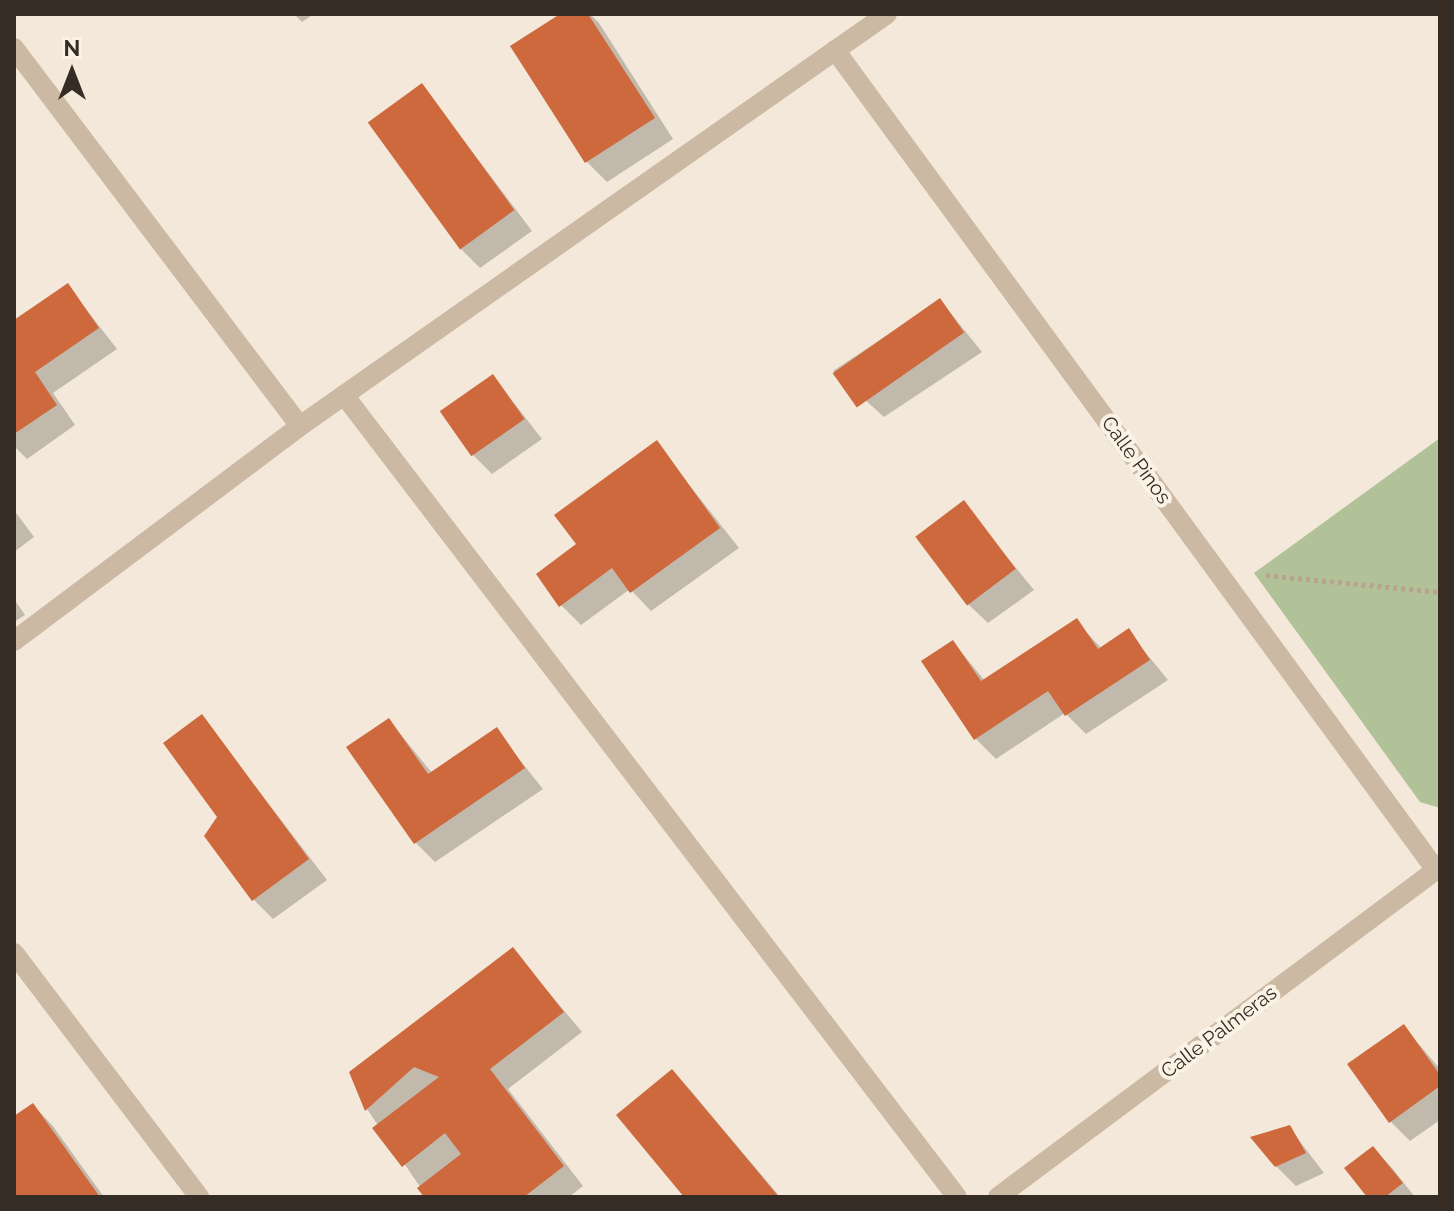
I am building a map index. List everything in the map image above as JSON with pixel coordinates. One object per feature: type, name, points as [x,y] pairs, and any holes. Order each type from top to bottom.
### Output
[{"type":"street","points":[[14,641],[300,426],[887,14]]},
{"type":"street","points":[[14,48],[300,426]]},
{"type":"street","name":"Calle Pinos","points":[[835,50],[1438,869]]},
{"type":"street","points":[[344,395],[957,1197]]},
{"type":"street","name":"Calle Palmeras","points":[[998,1197],[1438,869]]},
{"type":"street","points":[[14,953],[199,1197]]},
{"type":"path","points":[[1254,573],[1440,592]]},
{"type":"green space","points":[[1440,438],[1440,808],[1420,802],[1254,573]]},
{"type":"building","points":[[560,14],[588,14],[655,118],[585,163],[510,46]]},
{"type":"building","points":[[422,83],[514,210],[460,249],[368,122]]},
{"type":"building","points":[[68,283],[99,328],[35,372],[57,405],[14,434],[14,320]]},
{"type":"building","points":[[940,298],[964,332],[857,408],[833,373]]},
{"type":"building","points":[[493,374],[525,419],[471,456],[440,411]]},
{"type":"building","points":[[657,440],[720,528],[630,593],[612,568],[559,607],[536,574],[576,544],[554,515]]},
{"type":"building","points":[[964,500],[1016,569],[967,605],[915,537]]},
{"type":"building","points":[[1077,618],[1098,649],[1129,628],[1150,660],[1065,716],[1048,691],[974,740],[921,661],[953,640],[981,681]]},
{"type":"building","points":[[202,714],[309,859],[252,901],[204,836],[217,817],[163,743]]},
{"type":"building","points":[[389,718],[428,774],[497,727],[525,768],[414,844],[346,747]]},
{"type":"building","points":[[513,947],[564,1012],[490,1069],[564,1166],[524,1197],[424,1197],[417,1188],[461,1154],[445,1133],[402,1167],[372,1128],[439,1077],[414,1067],[365,1111],[349,1072]]},
{"type":"building","points":[[1404,1024],[1440,1075],[1440,1086],[1389,1123],[1347,1064]]},
{"type":"building","points":[[672,1069],[779,1197],[684,1197],[616,1115]]},
{"type":"building","points":[[33,1103],[100,1197],[14,1197],[14,1116]]},
{"type":"building","points":[[1290,1125],[1306,1153],[1275,1167],[1250,1137]]},
{"type":"building","points":[[1373,1146],[1403,1183],[1385,1197],[1367,1197],[1344,1168]]}]
